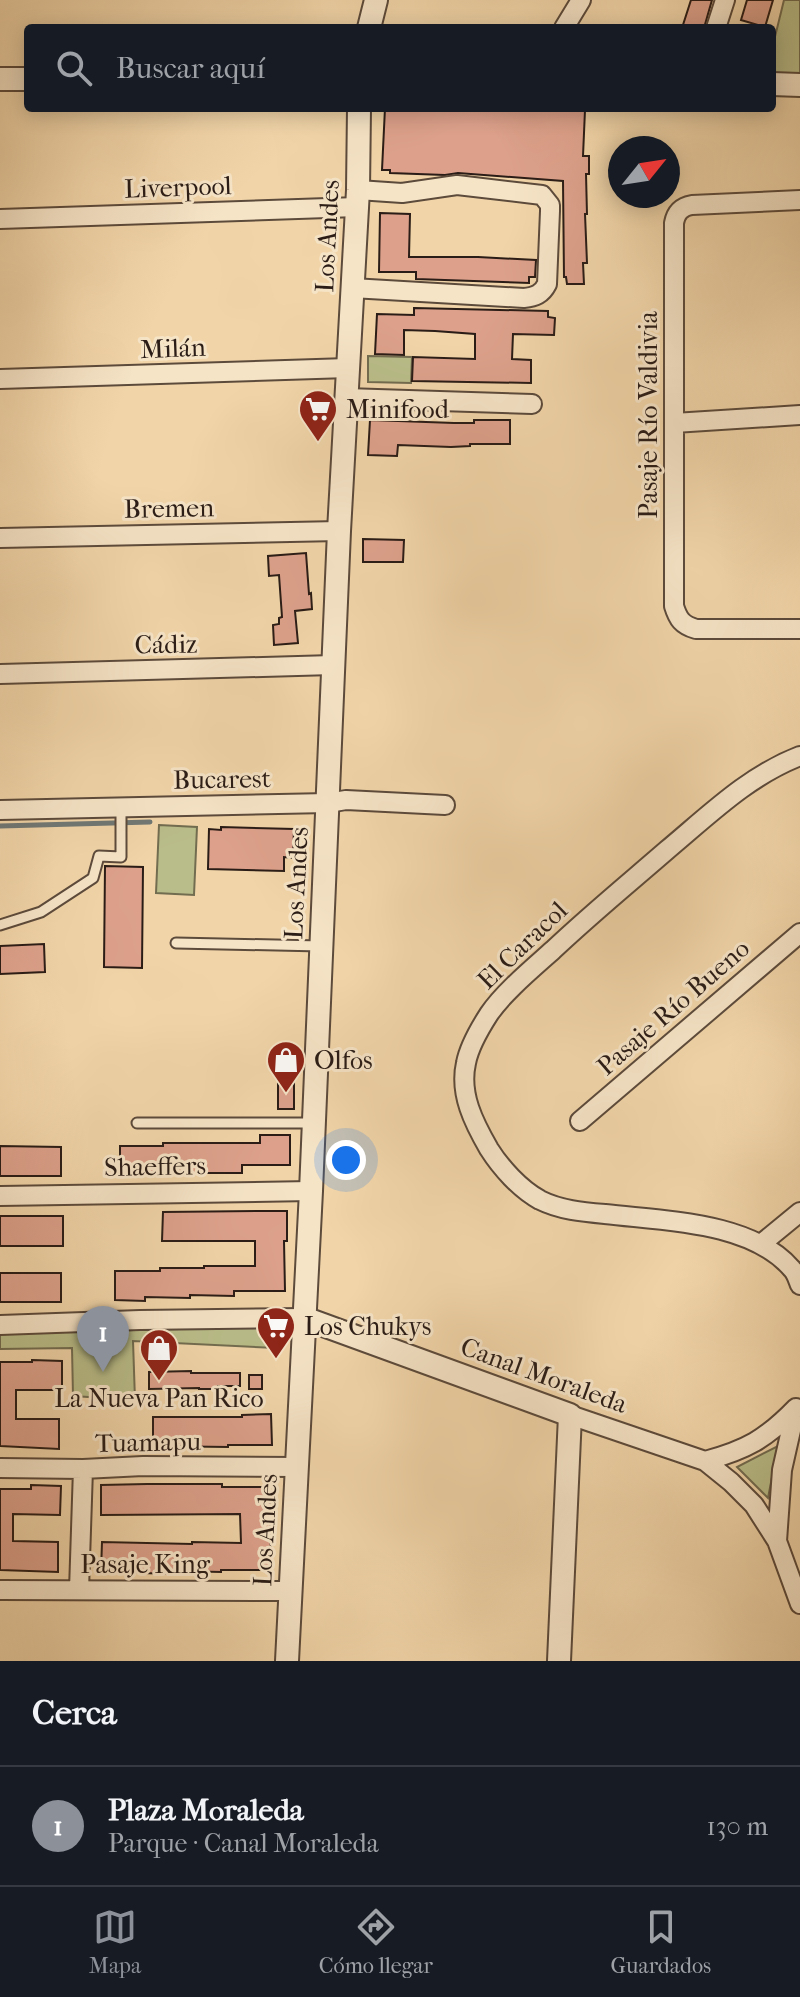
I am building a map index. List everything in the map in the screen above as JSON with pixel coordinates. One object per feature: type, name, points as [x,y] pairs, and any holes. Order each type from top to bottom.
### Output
[{"type":"street","points":[[370,24],[376,0]]},
{"type":"street","points":[[566,24],[581,0]]},
{"type":"street","points":[[717,24],[725,0]]},
{"type":"street","points":[[0,79],[24,79]]},
{"type":"street","points":[[776,84],[800,85]]},
{"type":"street","name":"Los Andes","points":[[287,1661],[339,531],[358,198],[359,112]]},
{"type":"street","name":"Liverpool","points":[[0,219],[358,198],[457,185],[537,193],[550,205],[547,284],[538,295],[524,298],[352,288]]},
{"type":"street","name":"Pasaje Río Valdivia","points":[[800,200],[692,205],[681,209],[674,223],[674,606],[681,622],[696,629],[800,629]]},
{"type":"street","name":"Milán","points":[[0,379],[348,368]]},
{"type":"street","points":[[346,398],[532,404]]},
{"type":"street","points":[[674,423],[800,415]]},
{"type":"street","name":"Bremen","points":[[0,538],[339,531]]},
{"type":"street","name":"Cádiz","points":[[0,674],[333,665]]},
{"type":"street","name":"El Caracol","points":[[800,756],[777,765],[729,797],[542,960],[489,1014],[466,1062],[464,1084],[467,1105],[491,1152],[520,1187],[540,1200],[565,1210],[710,1227],[761,1244],[793,1270],[800,1285]]},
{"type":"street","name":"Bucarest","points":[[0,810],[328,803],[346,800],[445,805]]},
{"type":"street","name":"Pasaje Río Bueno","points":[[580,1121],[800,933]]},
{"type":"street","name":"Shaeffers","points":[[0,1196],[311,1191]]},
{"type":"street","points":[[761,1244],[800,1212]]},
{"type":"street","name":"Canal Moraleda","points":[[0,1325],[304,1318],[705,1461],[754,1505],[777,1541],[800,1604]]},
{"type":"street","points":[[705,1461],[734,1453],[756,1442],[776,1428],[798,1403]]},
{"type":"street","points":[[777,1541],[782,1470],[798,1403]]},
{"type":"street","points":[[559,1661],[570,1415]]},
{"type":"street","name":"Tuamapu","points":[[0,1468],[297,1467]]},
{"type":"street","points":[[79,1590],[83,1469]]},
{"type":"street","name":"Pasaje King","points":[[0,1590],[289,1591]]},
{"type":"lane","points":[[0,925],[41,912],[93,878],[99,856],[121,857],[121,807]]},
{"type":"lane","points":[[176,943],[321,946]]},
{"type":"lane","points":[[137,1123],[313,1123]]},
{"type":"green space","points":[[784,0],[800,0],[800,76],[776,75],[776,33]]},
{"type":"green space","points":[[368,356],[412,357],[411,383],[368,382]]},
{"type":"green space","points":[[159,825],[197,827],[194,895],[156,893]]},
{"type":"green space","points":[[273,1327],[275,1348],[133,1341],[135,1400],[73,1396],[72,1348],[0,1349],[0,1333]]},
{"type":"green space","points":[[778,1446],[768,1498],[737,1467]]},
{"type":"building","points":[[691,0],[712,0],[705,24],[683,24]]},
{"type":"building","points":[[747,0],[773,0],[766,24],[741,20]]},
{"type":"building","points":[[385,112],[585,112],[583,156],[589,156],[589,174],[586,174],[587,263],[583,263],[584,284],[567,284],[564,277],[563,181],[458,173],[390,173],[390,170],[382,170]]},
{"type":"building","points":[[380,213],[410,214],[409,257],[536,260],[535,277],[529,277],[529,283],[416,279],[416,272],[379,272]]},
{"type":"building","points":[[414,308],[548,311],[548,317],[555,318],[554,335],[513,334],[512,359],[531,360],[531,383],[412,381],[413,357],[475,359],[475,334],[435,331],[404,330],[404,355],[375,354],[377,314],[414,315]]},
{"type":"building","points":[[370,420],[474,423],[474,420],[510,420],[510,444],[451,447],[398,445],[397,456],[368,455]]},
{"type":"building","points":[[363,539],[404,540],[403,562],[363,562]]},
{"type":"building","points":[[306,553],[312,609],[295,611],[298,643],[274,645],[273,625],[279,624],[282,617],[279,575],[269,576],[268,556]]},
{"type":"building","points":[[221,827],[294,829],[293,858],[284,857],[284,871],[208,869],[209,829],[221,830]]},
{"type":"building","points":[[105,866],[143,867],[142,968],[104,967]]},
{"type":"building","points":[[44,944],[45,972],[0,974],[0,946]]},
{"type":"building","name":"Olfos","points":[[278,1078],[294,1078],[294,1109],[278,1109]]},
{"type":"building","points":[[260,1135],[290,1135],[290,1165],[242,1165],[242,1173],[120,1175],[120,1146],[260,1143]]},
{"type":"building","points":[[0,1146],[61,1147],[61,1176],[0,1176]]},
{"type":"building","points":[[287,1211],[285,1291],[234,1291],[234,1296],[190,1295],[190,1298],[145,1297],[145,1301],[115,1300],[115,1271],[255,1266],[255,1241],[162,1241],[163,1212]]},
{"type":"building","points":[[0,1216],[63,1216],[63,1246],[0,1246]]},
{"type":"building","points":[[0,1273],[61,1273],[61,1302],[0,1302]]},
{"type":"building","points":[[62,1361],[62,1390],[16,1390],[16,1419],[59,1419],[59,1449],[0,1446],[0,1362]]},
{"type":"building","points":[[149,1372],[240,1373],[240,1386],[149,1389]]},
{"type":"building","points":[[249,1375],[262,1375],[262,1389],[249,1389]]},
{"type":"building","points":[[271,1414],[272,1445],[153,1446],[153,1417]]},
{"type":"building","points":[[31,1485],[61,1486],[60,1515],[13,1514],[13,1541],[58,1542],[58,1572],[0,1570],[0,1489],[31,1489]]},
{"type":"building","points":[[101,1485],[270,1487],[271,1570],[177,1571],[177,1574],[101,1572],[102,1542],[241,1543],[240,1514],[101,1515]]},
{"type":"waterway","points":[[0,826],[150,822]]},
{"type":"place","name":"Minifood","points":[[318,443]]},
{"type":"place","name":"Olfos","points":[[286,1094]]},
{"type":"place","name":"Los Chukys","points":[[276,1360]]},
{"type":"place","name":"Plaza Moraleda","points":[[103,1372]]},
{"type":"place","name":"La Nueva Pan Rico","points":[[159,1382]]}]
